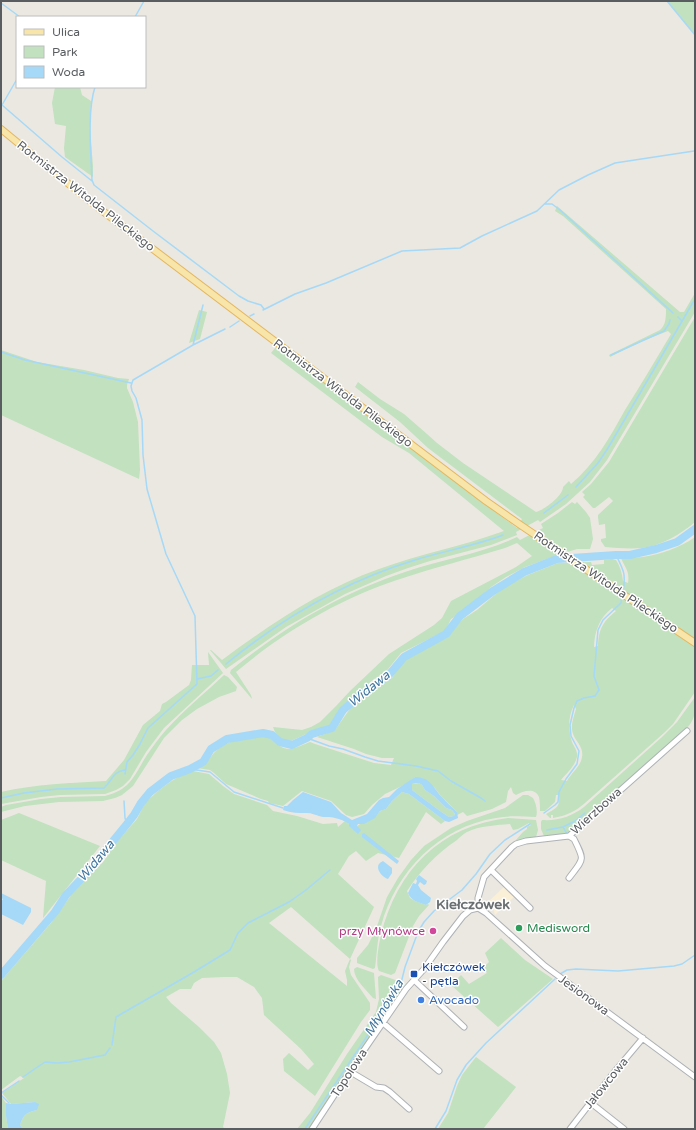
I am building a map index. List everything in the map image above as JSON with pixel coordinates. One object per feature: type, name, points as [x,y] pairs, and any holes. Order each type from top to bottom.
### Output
[{"type":"main road","name":"Rotmistrza Witolda Pileckiego","points":[[1,129],[158,252],[461,482],[519,524],[695,643]]},
{"type":"street","name":"Wierzbowa","points":[[478,908],[478,898],[484,877],[512,847],[526,841],[569,836],[687,731]]},
{"type":"street","points":[[569,836],[574,839],[582,857],[581,862],[569,878]]},
{"type":"street","points":[[491,870],[530,908]]},
{"type":"street","name":"Topolowa","points":[[312,1129],[349,1071],[406,989],[429,963],[463,916],[470,910],[478,908]]},
{"type":"street","name":"Jesionowa","points":[[478,908],[486,913],[545,966],[695,1077]]},
{"type":"street","points":[[414,980],[464,1027]]},
{"type":"street","points":[[382,1022],[439,1071]]},
{"type":"street","name":"Jałowcowa","points":[[570,1129],[643,1038]]},
{"type":"street","points":[[349,1071],[376,1087],[384,1088],[409,1109]]},
{"type":"street","points":[[591,1103],[624,1129]]},
{"type":"shaded area","points":[[505,886],[515,896],[495,915],[492,903],[489,901]]},
{"type":"green space","points":[[667,1],[695,1],[695,35]]},
{"type":"green space","points":[[55,88],[80,88],[82,95],[91,101],[90,130],[93,177],[65,157],[64,148],[66,126],[55,124],[52,103]]},
{"type":"green space","points":[[557,206],[680,312],[684,312],[695,293],[695,312],[607,460],[590,482],[566,504],[540,522],[538,520],[516,532],[517,535],[491,545],[408,568],[345,594],[286,627],[226,669],[210,650],[222,660],[259,633],[298,608],[358,577],[394,564],[504,531],[409,453],[382,437],[271,353],[276,347],[517,528],[522,519],[428,448],[400,422],[355,387],[358,382],[380,399],[404,414],[437,443],[463,463],[536,512],[548,506],[557,498],[563,487],[569,481],[571,484],[595,459],[671,334],[668,331],[640,342],[610,357],[609,355],[660,330],[665,323],[666,309],[563,216],[555,211]]},
{"type":"green space","points":[[199,310],[207,312],[200,339],[189,343]]},
{"type":"green space","points":[[695,317],[695,522],[670,539],[649,547],[605,547],[601,539],[606,538],[605,524],[599,525],[598,515],[613,501],[609,497],[593,508],[583,497],[585,495],[582,492],[591,484],[609,462]]},
{"type":"green space","points":[[1,350],[37,362],[129,379],[127,388],[133,402],[138,422],[139,479],[1,415]]},
{"type":"green space","points":[[572,502],[575,504],[577,502],[590,518],[593,539],[590,549],[577,549],[525,567],[491,587],[478,600],[451,619],[445,631],[401,653],[384,674],[374,679],[342,706],[330,725],[325,728],[317,729],[291,741],[281,739],[273,727],[302,730],[320,722],[389,654],[434,625],[442,618],[451,601],[516,567],[532,556],[517,543],[505,548],[397,580],[333,607],[312,618],[272,644],[236,672],[252,699],[230,673],[231,670],[292,626],[358,590],[419,567],[490,548],[517,537],[520,540],[543,528],[541,524]]},
{"type":"green space","points":[[695,537],[695,692],[673,724],[665,732],[585,803],[570,813],[553,818],[553,815],[551,815],[550,818],[546,814],[557,807],[559,803],[559,795],[556,795],[555,802],[545,811],[540,811],[539,797],[535,792],[522,792],[516,795],[513,793],[511,787],[508,791],[506,802],[492,809],[467,816],[463,812],[457,815],[457,812],[434,787],[415,777],[406,784],[385,794],[364,814],[352,817],[346,815],[331,801],[302,791],[283,806],[269,803],[268,801],[226,784],[210,770],[197,768],[207,761],[223,745],[249,737],[269,737],[280,746],[288,749],[310,742],[374,763],[391,765],[394,758],[382,758],[366,754],[317,737],[335,730],[352,706],[364,696],[392,678],[402,662],[408,657],[448,637],[463,619],[477,610],[508,585],[558,563],[591,562],[592,565],[604,564],[604,560],[612,559],[616,560],[619,565],[623,581],[628,583],[628,572],[621,558],[643,557],[657,554],[689,541]],"holes":[[[612,608],[616,611],[602,626],[599,634],[598,646],[594,647],[598,625]],[[574,705],[576,709],[572,731],[581,747],[582,757],[578,766],[567,781],[561,780],[572,767],[577,757],[569,728]]]},
{"type":"green space","points":[[208,652],[223,673],[164,728],[146,752],[130,779],[123,786],[105,794],[60,795],[1,804],[1,792],[14,789],[67,783],[106,781],[124,760],[143,725],[160,711],[162,704],[189,685],[191,680],[192,665],[209,665]]},
{"type":"green space","points":[[224,675],[228,677],[237,687],[236,691],[219,697],[197,709],[182,720],[164,738],[133,786],[122,795],[103,801],[59,802],[25,806],[1,812],[1,807],[6,805],[61,797],[105,796],[121,789],[127,785],[135,775],[149,752],[166,730]]},
{"type":"green space","points":[[695,697],[693,720],[684,732],[570,832],[565,834],[544,836],[541,829],[542,820],[564,818],[584,807],[662,737],[677,722]]},
{"type":"green space","points":[[193,771],[209,774],[234,794],[267,805],[273,811],[297,816],[323,824],[337,823],[338,827],[345,821],[354,830],[356,827],[386,809],[402,792],[409,794],[445,821],[441,824],[426,812],[399,858],[378,853],[366,861],[356,851],[349,856],[338,874],[374,907],[350,959],[349,967],[351,975],[370,1003],[370,1010],[315,1096],[284,1071],[283,1059],[289,1053],[308,1070],[314,1064],[301,1049],[264,1015],[262,998],[254,987],[237,977],[202,978],[194,983],[191,989],[180,989],[166,997],[214,1042],[221,1053],[227,1074],[230,1093],[223,1127],[225,1129],[23,1129],[20,1125],[24,1116],[37,1110],[35,1102],[11,1104],[2,1093],[24,1078],[20,1076],[1,1090],[1,981],[51,923],[72,894],[104,861],[115,844],[137,819],[145,803],[158,791],[180,776]],"holes":[[[291,907],[350,959],[345,971],[347,986],[269,923]]]},
{"type":"green space","points":[[419,783],[446,808],[452,810],[455,814],[454,816],[449,817],[412,790],[412,784]]},
{"type":"green space","points":[[523,795],[528,795],[533,798],[537,813],[536,817],[516,816],[496,818],[475,823],[456,831],[423,855],[409,870],[397,887],[388,906],[381,926],[375,968],[373,969],[357,963],[357,958],[368,945],[376,929],[387,897],[411,860],[424,846],[451,828],[505,808]]},
{"type":"green space","points":[[19,813],[100,846],[43,918],[46,881],[1,860],[1,820]]},
{"type":"green space","points":[[508,818],[536,820],[538,830],[536,837],[515,841],[527,829],[527,827],[531,825],[529,823],[513,830],[510,824],[488,826],[467,832],[442,851],[424,869],[407,891],[410,898],[429,905],[419,916],[413,926],[395,973],[391,975],[379,971],[377,964],[378,948],[388,912],[398,890],[410,872],[425,855],[442,841],[462,831],[484,823]]},
{"type":"green space","points":[[501,938],[525,960],[553,979],[498,1027],[451,985],[461,975],[469,984],[487,973],[483,968],[489,962],[485,953]]},
{"type":"green space","points":[[357,967],[374,973],[376,999],[373,998],[361,985],[356,977],[354,969]]},
{"type":"green space","points":[[381,975],[404,983],[405,986],[368,1039],[310,1129],[297,1129],[310,1113],[347,1054],[376,1012],[379,999],[378,977]]},
{"type":"green space","points":[[476,1057],[516,1087],[483,1129],[438,1129],[448,1113],[462,1075]]},
{"type":"green space","points":[[1,1096],[6,1103],[8,1129],[1,1129]]},
{"type":"water","points":[[415,777],[425,779],[431,783],[457,812],[458,818],[449,822],[445,821],[409,794],[402,792],[386,809],[380,811],[375,818],[364,824],[358,824],[357,826],[361,830],[358,834],[349,826],[349,824],[339,819],[321,817],[310,813],[283,810],[284,806],[287,806],[303,792],[331,802],[341,813],[352,820],[367,814],[379,800],[389,797],[397,789]],"holes":[[[419,783],[446,808],[452,810],[455,814],[454,816],[449,817],[412,790],[412,784]]]},
{"type":"water","points":[[364,833],[399,861],[397,864],[362,837],[362,834]]},
{"type":"water","points":[[383,861],[392,868],[392,873],[388,879],[380,873],[378,868],[378,865]]},
{"type":"water","points":[[419,875],[427,881],[424,885],[420,882],[418,885],[421,890],[431,898],[430,902],[426,905],[413,900],[408,893],[413,883],[416,884],[416,879]]},
{"type":"water","points":[[1,893],[31,908],[31,912],[23,925],[1,914],[1,902],[3,899],[1,898]]},
{"type":"water","points":[[35,1102],[39,1104],[37,1110],[24,1116],[20,1125],[23,1129],[8,1129],[6,1103]]},
{"type":"waterway","points":[[136,16],[144,1]]},
{"type":"waterway","points":[[667,1],[695,35]]},
{"type":"waterway","points":[[1,3],[19,16]]},
{"type":"waterway","points":[[16,81],[2,105],[92,181]]},
{"type":"waterway","points":[[95,88],[90,120],[92,180],[94,185],[239,296],[248,301],[261,305],[264,309]]},
{"type":"waterway","points":[[263,310],[295,294],[326,283],[402,251],[460,248],[482,236],[537,211],[559,190],[615,163],[695,150]]},
{"type":"waterway","points":[[545,204],[552,204],[560,210],[673,313]]},
{"type":"waterway","points":[[576,487],[598,463],[608,448],[695,299]]},
{"type":"waterway","points":[[193,345],[203,305]]},
{"type":"waterway","points":[[250,316],[254,314]]},
{"type":"waterway","points":[[678,317],[682,321]]},
{"type":"waterway","points":[[611,355],[664,331],[670,320]]},
{"type":"waterway","points":[[230,327],[239,321]]},
{"type":"waterway","points":[[125,774],[127,762],[140,744],[148,728],[197,684],[195,616],[166,554],[147,489],[143,455],[142,420],[131,386],[133,380],[193,345],[225,329]]},
{"type":"waterway","points":[[1,352],[25,360],[131,383]]},
{"type":"waterway","points":[[544,513],[568,495]]},
{"type":"waterway","name":"Widawa","points":[[1,975],[55,912],[66,895],[86,874],[127,824],[150,792],[171,776],[190,769],[203,762],[211,749],[227,739],[263,733],[272,735],[280,742],[292,745],[312,734],[332,728],[343,710],[358,697],[388,676],[404,657],[446,634],[460,616],[493,591],[524,572],[557,559],[630,555],[656,549],[677,542],[695,529]]},
{"type":"waterway","points":[[226,664],[247,647],[292,616],[340,590],[364,579],[415,560],[503,535]]},
{"type":"waterway","name":"Młynówka","points":[[616,555],[624,573],[623,592]]},
{"type":"waterway","name":"Młynówka","points":[[544,813],[558,802],[559,792],[577,764],[579,751],[571,736],[570,725],[574,708],[577,701],[595,696],[599,690],[594,676],[598,630],[603,620],[621,603],[622,596]]},
{"type":"waterway","points":[[197,679],[211,676],[218,670]]},
{"type":"waterway","points":[[307,738],[378,761],[416,766],[438,771],[451,781],[485,801]]},
{"type":"waterway","points":[[190,769],[210,772],[234,792],[283,808]]},
{"type":"waterway","points":[[1,798],[24,793],[57,789],[104,788],[115,774],[125,770]]},
{"type":"waterway","points":[[124,801],[125,818],[127,824]]},
{"type":"waterway","points":[[567,834],[563,827],[575,821],[585,813]]},
{"type":"waterway","name":"Młynówka","points":[[305,1129],[400,987],[405,967],[418,932],[424,922],[434,911],[462,890],[476,874],[490,854],[505,840],[530,824]]},
{"type":"waterway","points":[[547,830],[563,827]]},
{"type":"waterway","points":[[112,1045],[116,1017],[230,950],[238,933],[248,923],[289,902],[330,870]]},
{"type":"waterway","points":[[560,974],[567,970],[576,969],[618,971],[674,966],[682,964],[695,955]]},
{"type":"waterway","points":[[435,1129],[446,1111],[457,1080],[466,1065],[486,1043],[555,979]]},
{"type":"waterway","points":[[23,1077],[45,1062],[69,1062],[105,1055],[110,1048]]},
{"type":"waterway","points":[[1,1093],[19,1081]]},
{"type":"waterway","points":[[1,1095],[9,1103]]},
{"type":"place","name":"Medisword","points":[[519,928]]},
{"type":"place","name":"przy Młynówce","points":[[433,931]]},
{"type":"place","name":"Kiełczówek - pętla","points":[[414,974]]},
{"type":"place","name":"Avocado","points":[[421,1000]]},
{"type":"district","name":"Kiełczówek","points":[[473,904]]}]
